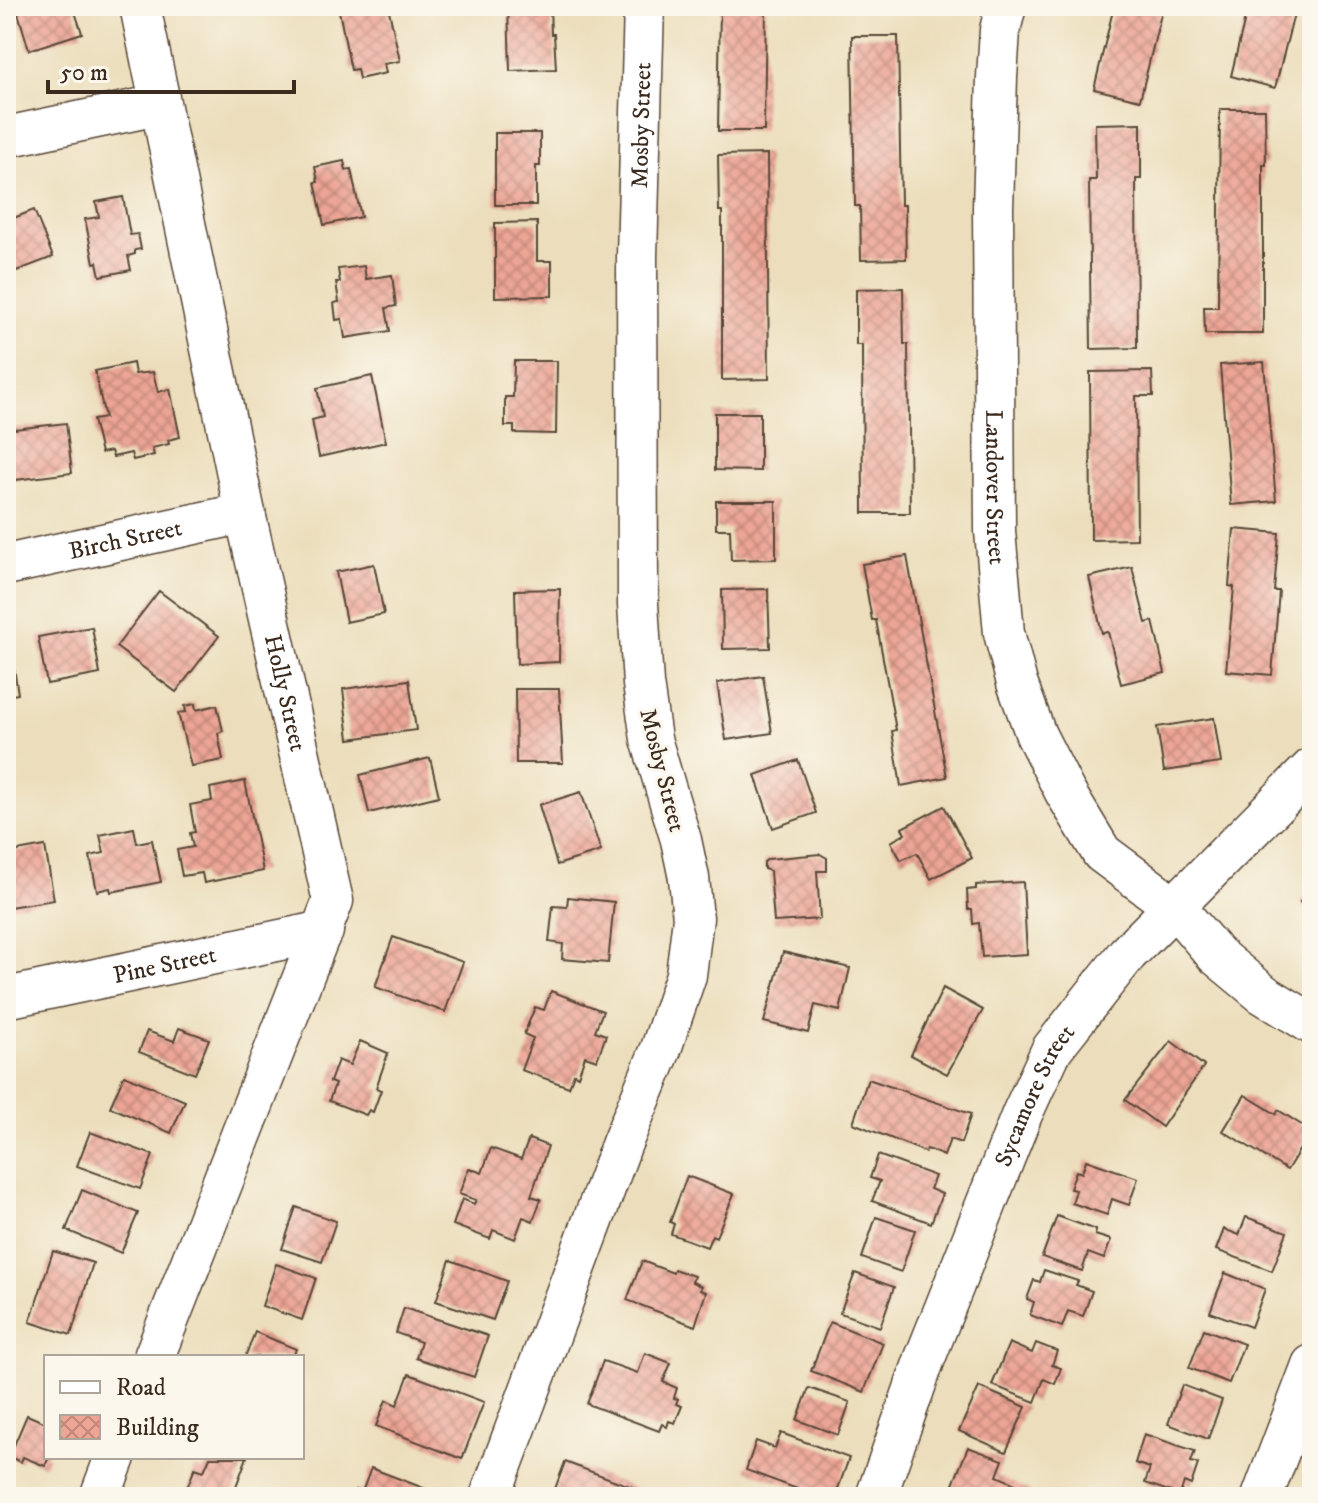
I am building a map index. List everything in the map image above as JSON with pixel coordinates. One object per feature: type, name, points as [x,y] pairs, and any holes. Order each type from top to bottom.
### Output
[{"type":"street","name":"Holly Street","points":[[140,6],[158,105],[245,513],[333,901],[155,1355]]},
{"type":"street","name":"Mosby Street","points":[[490,1497],[622,1143],[661,1049],[686,975],[693,918],[681,840],[651,739],[643,684],[638,604],[637,256],[644,6]]},
{"type":"street","name":"Landover Street","points":[[1006,6],[1000,30],[993,208],[995,531],[1004,633],[1017,683],[1036,735],[1065,792],[1102,853],[1176,908],[1216,955],[1263,994],[1312,1024]]},
{"type":"street","points":[[6,137],[158,105]]},
{"type":"street","name":"Birch Street","points":[[6,565],[245,513]]},
{"type":"street","name":"Sycamore Street","points":[[876,1497],[925,1358],[1022,1114],[1052,1049],[1127,954],[1312,768]]},
{"type":"street","name":"Pine Street","points":[[6,998],[323,931]]},
{"type":"street","points":[[1262,1497],[1312,1365]]},
{"type":"street","points":[[100,1497],[114,1459]]},
{"type":"building","points":[[16,6],[73,6],[82,33],[29,50]]},
{"type":"building","points":[[342,6],[388,6],[400,61],[384,64],[386,73],[359,79],[357,69],[351,70],[339,11]]},
{"type":"building","points":[[508,6],[550,6],[556,69],[510,71]]},
{"type":"building","points":[[720,6],[766,6],[764,131],[718,131]]},
{"type":"building","points":[[1114,6],[1163,6],[1140,100],[1094,89]]},
{"type":"building","points":[[1248,6],[1296,6],[1275,88],[1231,76]]},
{"type":"building","points":[[852,36],[898,36],[901,205],[905,205],[906,259],[861,260],[860,206],[855,206]]},
{"type":"building","points":[[1220,109],[1265,109],[1263,334],[1205,334],[1204,307],[1218,307]]},
{"type":"building","points":[[1141,123],[1141,179],[1136,179],[1137,348],[1091,349],[1089,180],[1096,180],[1095,124]]},
{"type":"building","points":[[495,133],[540,133],[536,205],[495,205]]},
{"type":"building","points":[[767,154],[769,379],[722,380],[722,211],[719,211],[718,155]]},
{"type":"building","points":[[344,161],[346,170],[351,169],[361,217],[324,225],[315,167]]},
{"type":"building","points":[[123,197],[130,235],[138,234],[141,249],[128,256],[131,270],[100,276],[97,262],[94,263],[85,219],[99,217],[96,202]]},
{"type":"building","points":[[34,210],[53,257],[6,275],[6,221]]},
{"type":"building","points":[[537,222],[537,261],[552,261],[552,296],[495,297],[495,223]]},
{"type":"building","points":[[364,266],[366,279],[392,275],[396,306],[386,308],[390,331],[345,338],[342,319],[336,320],[334,303],[339,302],[338,269]]},
{"type":"building","points":[[903,288],[904,344],[908,344],[910,513],[863,513],[862,345],[856,345],[856,289]]},
{"type":"building","points":[[514,361],[557,361],[556,434],[514,433],[514,426],[505,426],[505,397],[513,397]]},
{"type":"building","points":[[1264,362],[1276,501],[1231,505],[1220,365]]},
{"type":"building","points":[[133,363],[135,374],[153,372],[158,392],[170,389],[180,437],[168,440],[169,444],[152,448],[154,455],[133,460],[131,453],[113,457],[111,451],[101,453],[93,420],[105,418],[95,371]]},
{"type":"building","points":[[1152,371],[1153,396],[1136,396],[1137,539],[1091,540],[1090,372]]},
{"type":"building","points":[[372,376],[386,442],[319,457],[312,420],[323,417],[317,388]]},
{"type":"building","points":[[715,413],[760,413],[760,471],[715,470]]},
{"type":"building","points":[[66,423],[72,473],[7,481],[6,430]]},
{"type":"building","points":[[716,501],[776,501],[776,559],[731,560],[730,529],[716,529]]},
{"type":"building","points":[[1234,529],[1279,533],[1274,591],[1279,591],[1272,675],[1226,671],[1234,587],[1229,586]]},
{"type":"building","points":[[907,556],[947,777],[901,786],[892,731],[896,730],[876,620],[872,620],[862,564]]},
{"type":"building","points":[[374,564],[384,614],[346,622],[336,572]]},
{"type":"building","points":[[1132,567],[1146,623],[1153,621],[1165,673],[1121,684],[1108,632],[1102,633],[1089,577]]},
{"type":"building","points":[[560,589],[559,662],[517,664],[515,590]]},
{"type":"building","points":[[768,589],[770,648],[723,649],[722,590]]},
{"type":"building","points":[[159,591],[219,636],[176,692],[116,647]]},
{"type":"building","points":[[92,627],[100,674],[47,684],[38,637]]},
{"type":"building","points":[[11,648],[18,694],[6,696],[6,649]]},
{"type":"building","points":[[763,676],[772,733],[726,740],[717,683]]},
{"type":"building","points":[[409,680],[416,730],[349,739],[343,689]]},
{"type":"building","points":[[515,689],[559,689],[563,763],[516,763]]},
{"type":"building","points":[[195,704],[196,710],[217,705],[223,731],[218,733],[223,760],[191,766],[178,713],[186,712],[185,706]]},
{"type":"building","points":[[1214,718],[1221,763],[1164,771],[1157,727]]},
{"type":"building","points":[[430,758],[439,796],[369,813],[360,775]]},
{"type":"building","points":[[798,760],[816,813],[773,828],[755,775]]},
{"type":"building","points":[[245,781],[263,871],[204,883],[202,873],[182,876],[177,850],[193,847],[190,833],[195,832],[190,805],[212,801],[210,788]]},
{"type":"building","points":[[581,792],[601,851],[557,865],[539,805]]},
{"type":"building","points":[[944,806],[972,858],[931,879],[917,853],[901,860],[891,842],[905,834],[902,828]]},
{"type":"building","points":[[134,828],[137,843],[152,840],[161,882],[111,892],[110,888],[97,891],[90,856],[104,853],[100,835]]},
{"type":"building","points":[[45,846],[54,900],[9,907],[6,853]]},
{"type":"building","points":[[820,854],[827,858],[827,871],[817,871],[820,919],[774,922],[770,871],[764,869],[764,862],[768,859]]},
{"type":"building","points":[[1023,882],[1027,954],[982,957],[979,923],[973,924],[967,890],[976,889],[976,885]]},
{"type":"building","points":[[1312,890],[1312,914],[1300,902]]},
{"type":"building","points":[[568,897],[614,902],[608,963],[562,959],[563,944],[549,942],[553,906],[567,907]]},
{"type":"building","points":[[393,937],[463,962],[445,1012],[375,987]]},
{"type":"building","points":[[783,952],[850,968],[840,1011],[815,1005],[808,1033],[764,1022]]},
{"type":"building","points":[[943,988],[983,1010],[947,1074],[911,1055]]},
{"type":"building","points":[[551,991],[603,1011],[595,1031],[606,1035],[597,1060],[585,1056],[578,1076],[574,1074],[569,1087],[521,1070],[533,1038],[524,1034],[535,1007],[544,1010]]},
{"type":"building","points":[[179,1028],[209,1039],[195,1074],[139,1052],[147,1031],[174,1041]]},
{"type":"building","points":[[360,1041],[388,1053],[376,1088],[381,1090],[373,1112],[369,1110],[366,1115],[329,1101],[335,1084],[330,1082],[338,1060],[350,1065]]},
{"type":"building","points":[[1171,1041],[1204,1066],[1162,1127],[1125,1100]]},
{"type":"building","points":[[124,1075],[185,1101],[171,1133],[110,1107]]},
{"type":"building","points":[[868,1079],[971,1114],[961,1143],[950,1139],[944,1156],[927,1149],[925,1152],[853,1123]]},
{"type":"building","points":[[1245,1095],[1276,1114],[1278,1110],[1311,1131],[1287,1170],[1223,1131]]},
{"type":"building","points":[[90,1132],[153,1155],[140,1189],[77,1166]]},
{"type":"building","points":[[529,1139],[548,1146],[531,1196],[541,1199],[533,1221],[523,1217],[515,1239],[493,1230],[490,1239],[453,1225],[462,1199],[474,1204],[476,1200],[459,1194],[469,1168],[482,1173],[491,1148],[521,1159]]},
{"type":"building","points":[[878,1155],[935,1176],[930,1189],[942,1194],[931,1223],[872,1201],[880,1181],[870,1178]]},
{"type":"building","points":[[1086,1160],[1138,1178],[1129,1205],[1112,1199],[1107,1215],[1072,1203],[1076,1190],[1070,1189],[1076,1171],[1082,1173]]},
{"type":"building","points":[[687,1176],[734,1194],[716,1237],[712,1235],[707,1247],[671,1234],[674,1224],[670,1222]]},
{"type":"building","points":[[82,1190],[138,1213],[121,1253],[66,1230]]},
{"type":"building","points":[[296,1207],[336,1221],[322,1262],[282,1249]]},
{"type":"building","points":[[1057,1216],[1096,1230],[1095,1235],[1111,1240],[1104,1259],[1088,1253],[1082,1271],[1042,1257]]},
{"type":"building","points":[[876,1217],[915,1230],[901,1272],[862,1258]]},
{"type":"building","points":[[1246,1217],[1287,1232],[1272,1271],[1216,1250],[1224,1229],[1239,1235]]},
{"type":"building","points":[[53,1251],[93,1263],[71,1335],[30,1322]]},
{"type":"building","points":[[450,1260],[507,1281],[493,1320],[436,1301]]},
{"type":"building","points":[[642,1261],[673,1273],[674,1269],[694,1276],[692,1282],[706,1292],[695,1326],[627,1300]]},
{"type":"building","points":[[276,1264],[316,1278],[302,1320],[262,1306]]},
{"type":"building","points":[[1044,1270],[1078,1281],[1076,1285],[1092,1291],[1083,1316],[1068,1311],[1062,1327],[1030,1315],[1034,1302],[1027,1299],[1034,1280],[1040,1282]]},
{"type":"building","points":[[855,1273],[894,1287],[880,1327],[840,1313]]},
{"type":"building","points":[[1225,1273],[1265,1289],[1251,1327],[1210,1312]]},
{"type":"building","points":[[404,1308],[488,1336],[474,1377],[416,1358],[421,1342],[396,1333]]},
{"type":"building","points":[[830,1322],[883,1343],[864,1392],[811,1371]]},
{"type":"building","points":[[1204,1329],[1244,1344],[1229,1383],[1189,1368]]},
{"type":"building","points":[[255,1332],[296,1349],[294,1355],[246,1355]]},
{"type":"building","points":[[1009,1343],[1032,1353],[1036,1343],[1057,1351],[1052,1365],[1061,1368],[1055,1384],[1044,1379],[1035,1402],[992,1385]]},
{"type":"building","points":[[645,1353],[671,1363],[663,1382],[677,1388],[674,1398],[678,1399],[676,1404],[682,1406],[675,1423],[669,1421],[667,1427],[662,1424],[659,1431],[587,1404],[603,1361],[638,1373]]},
{"type":"building","points":[[409,1374],[484,1402],[462,1459],[376,1426],[386,1400],[397,1405]]},
{"type":"building","points":[[1182,1385],[1222,1400],[1208,1439],[1168,1424]]},
{"type":"building","points":[[979,1387],[1026,1407],[1006,1452],[959,1431]]},
{"type":"building","points":[[809,1388],[850,1402],[838,1435],[797,1420]]},
{"type":"building","points":[[27,1415],[44,1422],[44,1459],[48,1459],[45,1466],[23,1457],[21,1462],[9,1457]]},
{"type":"building","points":[[781,1433],[849,1458],[835,1497],[819,1497],[746,1470],[756,1441],[775,1448]]},
{"type":"building","points":[[1144,1434],[1195,1451],[1191,1462],[1198,1464],[1191,1485],[1184,1482],[1180,1495],[1145,1483],[1150,1468],[1135,1463]]},
{"type":"building","points":[[968,1447],[1003,1460],[997,1476],[1031,1491],[1029,1497],[948,1497]]},
{"type":"building","points":[[209,1459],[246,1459],[232,1497],[183,1497],[195,1468],[204,1471]]},
{"type":"building","points":[[565,1462],[646,1492],[644,1497],[552,1497]]},
{"type":"building","points":[[371,1468],[447,1497],[353,1497],[356,1490],[362,1492]]}]
